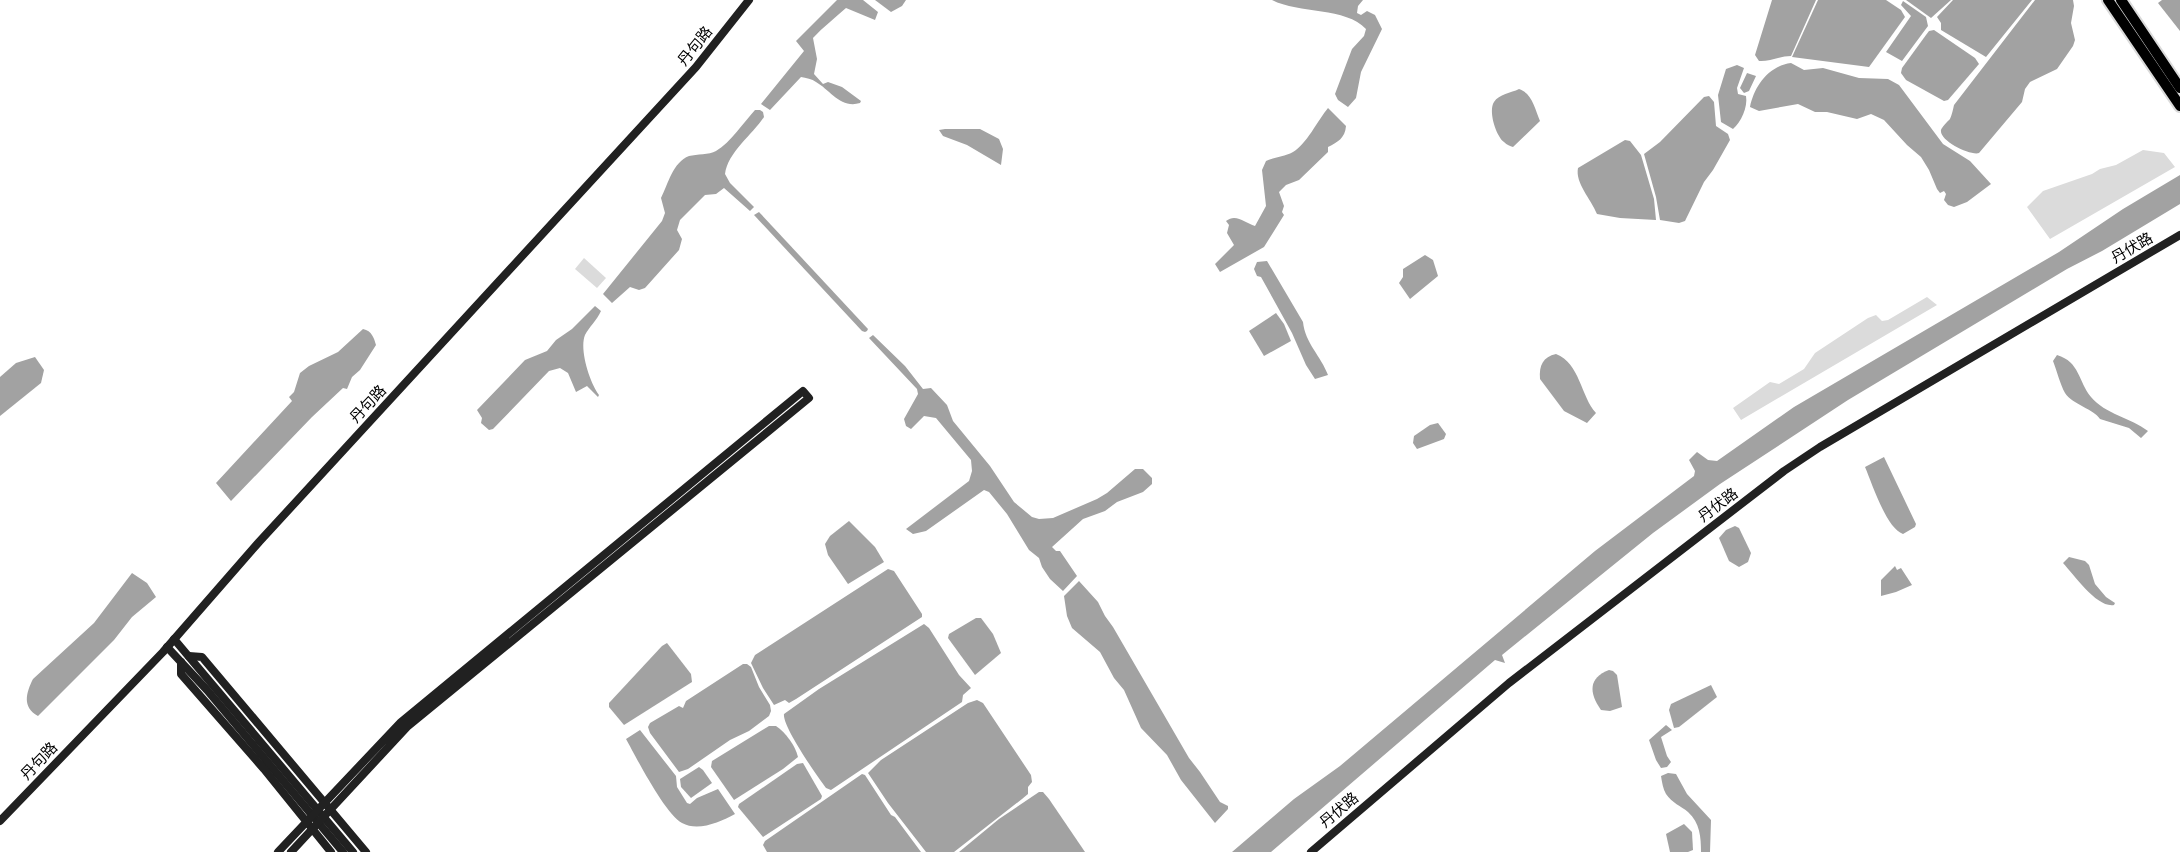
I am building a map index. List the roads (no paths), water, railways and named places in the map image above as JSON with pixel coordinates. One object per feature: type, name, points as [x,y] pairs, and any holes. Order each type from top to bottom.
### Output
[{"type":"highway","points":[[2108,0],[2180,106]]},
{"type":"highway","points":[[2121,0],[2180,88]]},
{"type":"main road","name":"丹句路","points":[[0,821],[167,647],[258,542],[696,67],[749,0]]},
{"type":"main road","name":"丹伏路","points":[[1311,852],[1509,683],[1784,471],[1820,447],[2180,235]]},
{"type":"main road","points":[[278,852],[315,819],[407,728],[809,398],[803,390],[400,722],[328,806]]},
{"type":"main road","points":[[174,639],[185,659],[215,699],[343,852]]},
{"type":"main road","points":[[167,647],[185,659],[202,657],[366,852]]},
{"type":"main road","points":[[291,852],[315,819]]},
{"type":"main road","points":[[315,819],[331,852]]},
{"type":"main road","points":[[315,819],[353,852]]}]
